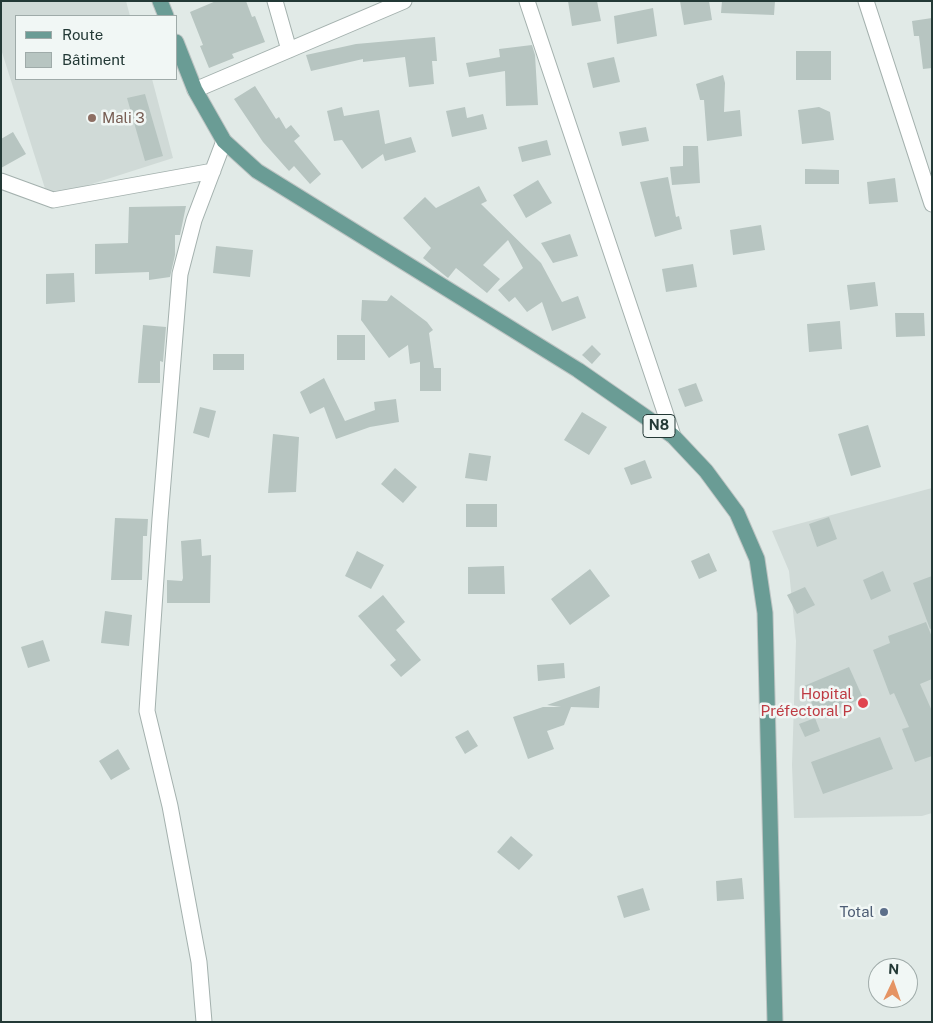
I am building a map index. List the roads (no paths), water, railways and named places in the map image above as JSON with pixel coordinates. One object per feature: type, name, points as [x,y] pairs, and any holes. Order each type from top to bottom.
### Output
[{"type":"main road","points":[[160,1],[166,15]]},
{"type":"main road","name":"N8","points":[[178,47],[195,90],[224,141],[257,171],[578,370],[673,436],[706,472],[737,514],[757,559],[766,613],[775,1022]]},
{"type":"street","points":[[275,1],[289,50]]},
{"type":"street","points":[[195,90],[404,1]]},
{"type":"street","points":[[527,1],[673,436]]},
{"type":"street","points":[[866,1],[932,204]]},
{"type":"street","points":[[204,1022],[199,962],[170,806],[147,711],[180,274],[194,220],[224,141]]},
{"type":"street","points":[[1,181],[53,200],[213,171]]},
{"type":"place","name":"Mali 3","points":[[92,118]]},
{"type":"place","name":"Hopital Préfectoral P","points":[[863,703]]},
{"type":"place","name":"Total","points":[[884,912]]}]
